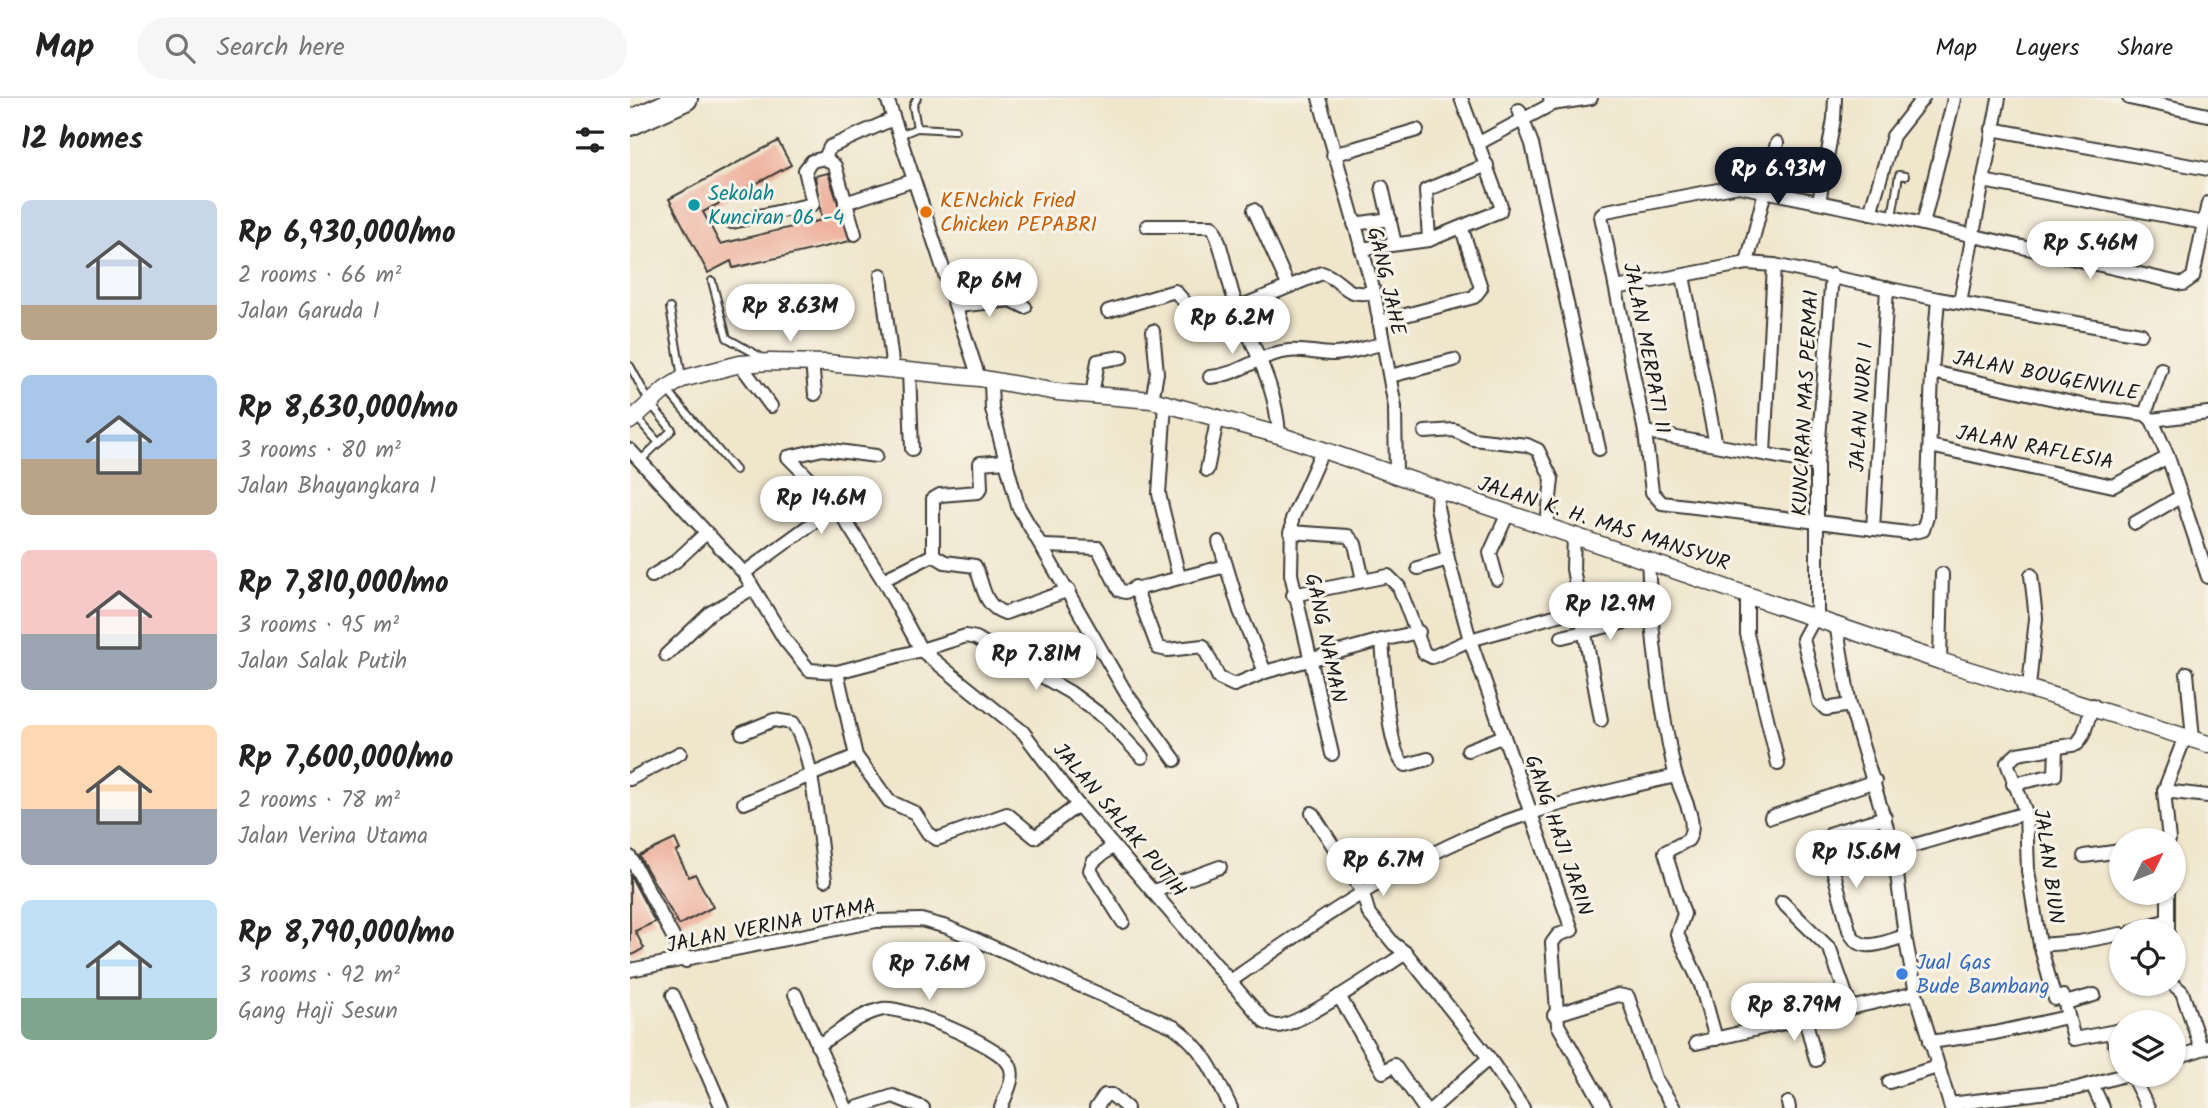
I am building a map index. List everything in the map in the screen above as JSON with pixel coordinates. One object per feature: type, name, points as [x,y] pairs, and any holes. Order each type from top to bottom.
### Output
[{"type":"highway","points":[[630,122],[685,98]]},
{"type":"street","points":[[887,98],[912,181],[985,380],[1018,506],[1044,546],[1126,694],[1175,760]]},
{"type":"street","name":"GANG JAHE","points":[[1318,98],[1374,292],[1395,407],[1396,477]]},
{"type":"street","points":[[1361,249],[1429,240],[1500,211],[1501,206],[1487,165],[1461,98]]},
{"type":"street","points":[[1479,143],[1521,116],[1551,101],[1591,98]]},
{"type":"street","points":[[1819,202],[1834,119],[1835,98]]},
{"type":"street","points":[[1870,213],[1893,136],[1923,98]]},
{"type":"street","points":[[1960,302],[1999,98]]},
{"type":"street","points":[[1923,224],[1954,99]]},
{"type":"street","points":[[2137,99],[2208,115]]},
{"type":"street","points":[[1521,116],[1599,449]]},
{"type":"street","points":[[825,158],[830,147],[893,119]]},
{"type":"street","points":[[1992,129],[2208,169]]},
{"type":"street","points":[[1333,155],[1417,130]]},
{"type":"street","points":[[1747,263],[1777,143]]},
{"type":"street","points":[[825,158],[835,166],[855,234]]},
{"type":"street","points":[[732,222],[813,204],[805,170],[812,161],[825,158]]},
{"type":"street","points":[[1429,240],[1426,190],[1487,165]]},
{"type":"street","points":[[845,203],[912,181]]},
{"type":"street","points":[[1983,181],[2204,223]]},
{"type":"street","name":"JALAN MERPATI II","points":[[1765,189],[1740,186],[1602,213],[1645,432],[1652,492],[1656,499],[1674,506],[1817,522]]},
{"type":"street","points":[[1382,187],[1395,244]]},
{"type":"street","points":[[1765,189],[2183,284],[2189,282],[2208,203]]},
{"type":"street","points":[[1254,210],[1288,285]]},
{"type":"street","points":[[1354,224],[1391,219]]},
{"type":"street","points":[[1147,226],[1212,226],[1237,308],[1262,359],[1275,399],[1279,435]]},
{"type":"street","points":[[1379,322],[1474,297],[1480,288],[1461,229]]},
{"type":"street","points":[[1616,288],[1747,263],[1774,265],[1938,299],[2141,334]]},
{"type":"street","points":[[1764,453],[1774,265]]},
{"type":"street","points":[[1108,311],[1175,291],[1194,313],[1237,308],[1322,273],[1348,292],[1358,295],[1374,292]]},
{"type":"street","points":[[881,275],[901,370],[912,449]]},
{"type":"street","name":"KUNCIRAN MAS PERMAI","points":[[1832,275],[1817,464],[1816,617],[1803,639],[1819,702],[1826,709],[1850,705]]},
{"type":"street","points":[[1683,276],[1716,445]]},
{"type":"street","name":"JALAN NURI I","points":[[1873,529],[1888,288]]},
{"type":"street","points":[[1817,522],[1908,533],[1923,530],[1927,524],[1932,372],[1938,299]]},
{"type":"street","points":[[957,306],[1011,300],[1025,307]]},
{"type":"street","points":[[1153,331],[1157,373],[1159,494],[1178,577]]},
{"type":"street","points":[[1210,377],[1225,376],[1262,359],[1289,351],[1336,354],[1382,344]]},
{"type":"street","points":[[1092,395],[1098,361],[1122,357]]},
{"type":"street","points":[[1390,376],[1454,360]]},
{"type":"street","points":[[812,362],[815,394]]},
{"type":"street","name":"JALAN K. H. MAS MANSYUR","points":[[633,419],[666,389],[682,379],[740,363],[812,362],[901,370],[1158,401],[1279,435],[1940,661],[2093,705],[2195,740]]},
{"type":"street","points":[[740,363],[771,406]]},
{"type":"street","points":[[2161,369],[2148,417],[2208,413]]},
{"type":"street","name":"JALAN BOUGENVILE","points":[[1932,372],[2148,417],[2168,457],[2208,577]]},
{"type":"street","points":[[1207,470],[1218,416]]},
{"type":"street","points":[[1425,432],[1454,430],[1473,439],[1527,445],[1538,450],[1552,479],[1547,525]]},
{"type":"street","points":[[1645,432],[1817,464]]},
{"type":"street","name":"JALAN RAFLESIA","points":[[1930,446],[2113,486],[2168,457]]},
{"type":"street","points":[[876,456],[823,449],[788,457],[836,506],[883,580],[921,650]]},
{"type":"street","points":[[630,450],[744,573],[800,662],[818,673],[837,672],[966,636],[976,638],[1071,693],[1106,719],[1142,757]]},
{"type":"street","name":"GANG NAMAN","points":[[1322,450],[1292,519],[1290,532],[1293,595],[1311,659],[1332,754]]},
{"type":"street","points":[[933,555],[933,499],[940,495],[978,492],[981,488],[980,463],[1007,461]]},
{"type":"street","name":"GANG HAJI JARIN","points":[[1438,490],[1437,507],[1469,640],[1572,930],[1558,935],[1552,943],[1555,1015],[1566,1042],[1605,1108]]},
{"type":"street","points":[[2135,523],[2180,497]]},
{"type":"street","points":[[744,573],[836,506]]},
{"type":"street","points":[[1497,579],[1490,553],[1507,513]]},
{"type":"street","points":[[1290,532],[1348,537],[1355,544],[1363,580]]},
{"type":"street","points":[[652,576],[676,561],[705,534]]},
{"type":"street","points":[[1574,534],[1573,569],[1601,720]]},
{"type":"street","points":[[2194,539],[2208,537]]},
{"type":"street","points":[[1219,542],[1265,672]]},
{"type":"street","points":[[1044,546],[1098,548],[1119,590],[1125,592],[1135,587],[1226,566]]},
{"type":"street","points":[[883,580],[933,555]]},
{"type":"street","points":[[933,555],[944,562],[975,566],[987,601],[995,610],[1004,613],[1069,590]]},
{"type":"street","points":[[1418,568],[1448,559]]},
{"type":"street","points":[[1648,559],[1651,616],[1676,776],[1692,829],[1688,840],[1665,852],[1684,914],[1676,934],[1700,985],[1716,1039]]},
{"type":"street","points":[[1940,661],[1942,574]]},
{"type":"street","points":[[1293,595],[1381,575],[1394,580],[1419,632],[1424,653],[1429,657],[1469,640],[1579,609]]},
{"type":"street","points":[[2029,687],[2036,618],[2031,575]]},
{"type":"street","points":[[1135,587],[1157,648],[1168,650],[1203,646],[1219,678],[1234,685],[1265,672],[1419,632]]},
{"type":"street","points":[[666,656],[710,613],[753,588]]},
{"type":"street","points":[[1747,593],[1747,634],[1778,764]]},
{"type":"street","points":[[1562,637],[1651,616]]},
{"type":"street","points":[[1836,624],[1850,705],[1894,851],[1905,936],[1916,993],[1937,1068],[1951,1106],[2109,1080]]},
{"type":"street","points":[[1382,640],[1388,702],[1398,757],[1406,765],[1428,760]]},
{"type":"street","name":"JALAN SALAK PUTIH","points":[[921,650],[1023,732],[1078,805],[1232,980],[1261,1018],[1278,1027],[1339,996],[1406,953]]},
{"type":"street","points":[[837,672],[856,756],[889,801],[915,813],[928,834],[937,839],[1007,814],[1035,837],[1078,805]]},
{"type":"street","points":[[2168,828],[2164,791],[2195,740],[2187,673]]},
{"type":"street","name":"JALAN BIUN","points":[[2093,705],[2080,740],[2071,746],[2009,758],[2007,763],[2026,813],[2028,871],[2040,944],[2055,999],[2063,996],[2074,1039],[2109,1033]]},
{"type":"street","points":[[742,733],[774,720],[793,723],[799,732],[809,774],[825,880]]},
{"type":"street","points":[[1468,750],[1504,736]]},
{"type":"street","points":[[2013,784],[2055,775],[2056,748]]},
{"type":"street","points":[[630,779],[680,753]]},
{"type":"street","points":[[744,803],[856,756]]},
{"type":"street","points":[[1232,980],[1362,891],[1476,833],[1532,813],[1676,776]]},
{"type":"street","points":[[1771,817],[1875,781]]},
{"type":"street","points":[[2164,791],[2208,796]]},
{"type":"street","points":[[1312,813],[1362,891],[1369,914],[1382,932],[1406,953],[1489,1058],[1523,1108]]},
{"type":"street","points":[[1894,851],[2026,813]]},
{"type":"street","points":[[1885,817],[1838,831],[1828,837],[1826,843],[1849,930],[1855,942],[1866,947],[1905,936]]},
{"type":"street","points":[[1113,846],[1093,862],[1090,870],[1123,922]]},
{"type":"street","points":[[2084,856],[2109,853]]},
{"type":"street","points":[[630,857],[686,961]]},
{"type":"street","points":[[1154,891],[1220,867]]},
{"type":"street","points":[[1782,902],[1830,949],[1837,962],[1850,1006]]},
{"type":"street","name":"JALAN VERINA UTAMA","points":[[630,970],[686,961],[876,921],[921,920],[947,927],[1174,1027],[1190,1038],[1207,1057],[1231,1108]]},
{"type":"street","points":[[2040,944],[2079,942],[2109,936]]},
{"type":"street","points":[[1696,1043],[1916,993]]},
{"type":"street","points":[[673,995],[722,1108]]},
{"type":"street","points":[[796,995],[846,1108]]},
{"type":"street","points":[[1555,1015],[1618,995],[1628,997],[1655,1078],[1674,1108]]},
{"type":"street","points":[[2064,1003],[2094,995]]},
{"type":"street","points":[[1339,996],[1383,1072],[1394,1065],[1424,1108]]},
{"type":"street","points":[[2184,996],[2205,1047],[2186,1054]]},
{"type":"street","points":[[817,1046],[871,1012],[886,1009],[919,1016],[991,1049],[1005,1059],[1011,1067],[1011,1079],[1002,1108]]},
{"type":"street","points":[[1930,1042],[1995,1033],[2067,1017]]},
{"type":"street","points":[[1805,1018],[1816,1060]]},
{"type":"street","points":[[1433,1108],[1489,1058]]},
{"type":"street","points":[[1889,1082],[1937,1068]]},
{"type":"street","points":[[2092,1084],[2103,1108]]},
{"type":"street","points":[[2135,1087],[2148,1108]]},
{"type":"street","points":[[1096,1108],[1105,1096],[1112,1095],[1127,1108]]},
{"type":"street","points":[[856,1108],[893,1096],[923,1108]]},
{"type":"lane","points":[[917,98],[914,106],[917,128]]},
{"type":"lane","points":[[898,135],[917,128],[955,130]]},
{"type":"lane","points":[[1892,217],[1899,175],[1905,176]]},
{"type":"lane","points":[[712,281],[727,338],[770,362]]},
{"type":"lane","points":[[670,308],[682,379]]},
{"type":"lane","points":[[630,366],[650,403],[672,430],[640,461]]},
{"type":"lane","points":[[666,389],[735,470]]},
{"type":"lane","points":[[633,419],[659,443]]},
{"type":"building","points":[[778,141],[791,165],[703,212],[720,244],[822,220],[815,176],[828,173],[850,241],[733,268],[731,261],[708,273],[669,199]]},
{"type":"building","points":[[675,839],[680,850],[676,852],[689,877],[695,874],[713,907],[679,925],[639,856]]},
{"type":"building","points":[[630,875],[655,922],[635,931],[644,948],[630,956]]},
{"type":"place","name":"Sekolah Kunciran 06 -4","points":[[694,205]]},
{"type":"place","name":"KENchick Fried Chicken PEPABRI","points":[[926,212]]},
{"type":"place","name":"Jual Gas Bude Bambang","points":[[1902,974]]}]
